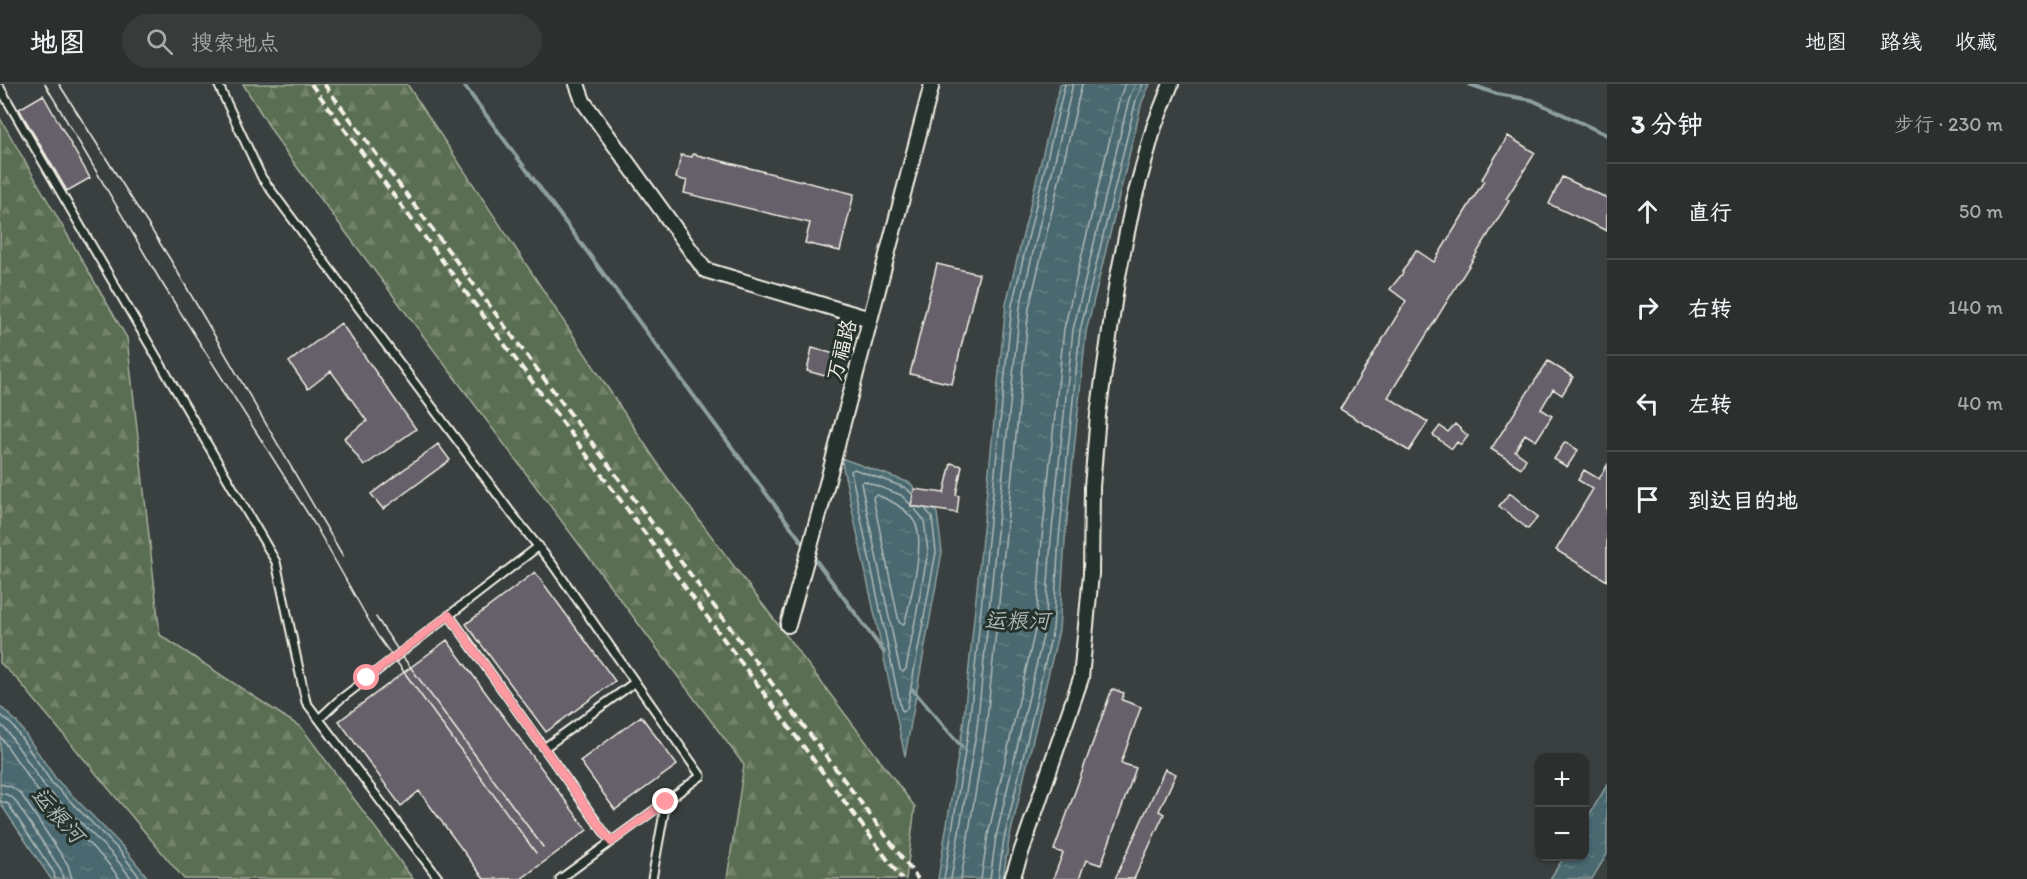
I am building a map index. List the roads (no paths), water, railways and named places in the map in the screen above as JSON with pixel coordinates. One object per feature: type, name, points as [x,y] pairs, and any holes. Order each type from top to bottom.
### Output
[{"type":"street","points":[[577,84],[583,101],[705,270],[870,319]]},
{"type":"street","name":"万福路","points":[[788,625],[932,84]]},
{"type":"street","points":[[1012,879],[1081,678],[1091,574],[1092,487],[1098,415],[1117,281],[1133,203],[1154,127],[1171,84]]},
{"type":"lane","points":[[218,84],[262,178],[538,546],[701,776],[569,875],[560,879]]},
{"type":"lane","points":[[0,88],[276,562],[306,702],[439,879]]},
{"type":"lane","points":[[319,719],[338,701],[538,546]]},
{"type":"lane","points":[[449,615],[611,842]]},
{"type":"lane","points":[[544,748],[635,682]]},
{"type":"lane","points":[[652,879],[666,802]]},
{"type":"water","name":"运粮河","points":[[1060,84],[1150,84],[1142,102],[1086,332],[1065,540],[1059,630],[1009,840],[1003,879],[938,879],[963,726],[1006,304]]},
{"type":"water","points":[[841,458],[910,483],[937,513],[942,552],[905,756]]},
{"type":"water","name":"运粮河","points":[[0,706],[17,722],[56,779],[123,847],[149,879],[51,879],[0,803]]},
{"type":"water","points":[[1607,785],[1607,854],[1592,879],[1550,879],[1561,861],[1589,861],[1589,815]]},
{"type":"waterway","points":[[463,84],[805,546]]},
{"type":"waterway","points":[[1469,84],[1497,94],[1532,100],[1607,135]]},
{"type":"waterway","points":[[812,555],[884,652]]},
{"type":"waterway","points":[[912,689],[962,747]]},
{"type":"tram line","points":[[45,84],[160,280],[315,525],[377,635],[536,853]]},
{"type":"tram line","points":[[59,84],[170,259],[343,556]]},
{"type":"tram line","points":[[376,617],[543,847]]},
{"type":"railway","points":[[311,84],[902,879]]},
{"type":"railway","points":[[324,84],[918,879]]}]
